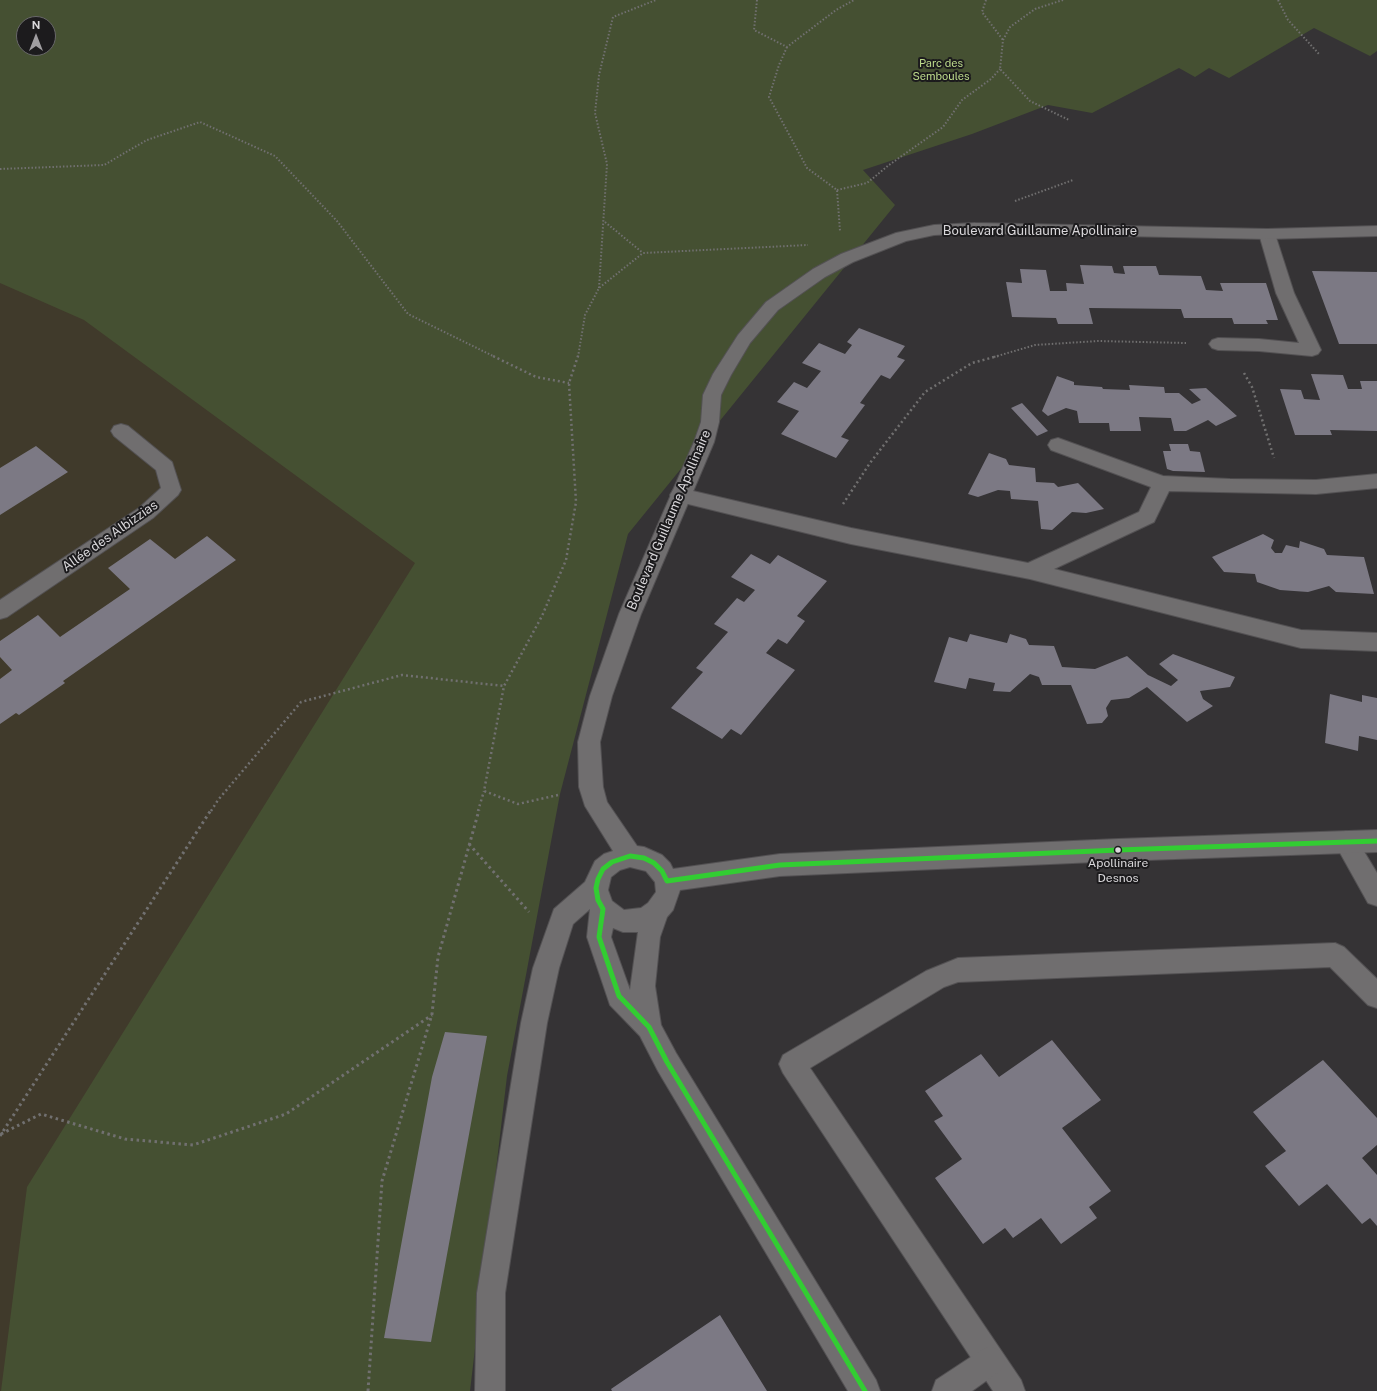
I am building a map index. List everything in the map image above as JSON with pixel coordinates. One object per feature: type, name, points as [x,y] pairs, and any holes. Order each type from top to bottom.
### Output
[{"type":"street","name":"Boulevard Guillaume Apollinaire","points":[[630,856],[597,806],[591,787],[589,742],[601,696],[630,614],[704,442],[710,422],[712,395],[722,374],[744,339],[772,306],[819,273],[844,251],[875,246],[902,237],[934,230],[968,228],[1267,234],[1376,232]]},
{"type":"street","points":[[1218,344],[1259,345],[1312,350],[1285,293],[1267,234]]},
{"type":"street","name":"Allée des Albizzias","points":[[0,612],[146,513],[171,490],[165,467],[121,431]]},
{"type":"street","points":[[1058,445],[1162,483],[1230,486],[1316,487],[1377,480]]},
{"type":"street","points":[[1030,571],[1147,517],[1162,483]]},
{"type":"street","points":[[680,495],[851,536],[1030,571],[1301,639],[1377,642]]},
{"type":"street","points":[[667,881],[780,866],[1110,850],[1377,841]]},
{"type":"street","points":[[1346,842],[1377,895]]},
{"type":"street","points":[[600,898],[612,916],[623,920],[636,921],[647,918],[657,911],[664,902],[668,892],[667,881],[662,871],[654,863],[644,858],[630,856],[612,862],[603,870],[598,879],[600,898],[599,937],[620,996],[649,1027],[667,1062],[865,1391]]},
{"type":"street","points":[[490,1391],[491,1293],[534,1023],[546,968],[563,917],[600,898]]},
{"type":"street","points":[[649,1027],[642,986],[648,937],[657,911]]},
{"type":"street","points":[[1010,1391],[792,1064],[935,978],[958,970],[1335,955],[1377,996]]},
{"type":"street","points":[[947,1391],[990,1361]]},
{"type":"path","points":[[368,1391],[382,1181],[432,1014],[438,957],[484,791],[504,686],[542,616],[566,560],[576,502],[569,383],[580,349],[585,315],[598,288],[604,222],[607,164],[595,113],[599,76],[613,17],[656,0]]},
{"type":"path","points":[[757,0],[754,30],[787,47]]},
{"type":"path","points":[[598,288],[644,253],[844,251],[837,190],[807,168],[769,97],[779,65],[787,47],[836,10],[854,0]]},
{"type":"path","points":[[986,0],[982,12],[1003,40]]},
{"type":"path","points":[[837,190],[868,183],[889,165],[943,127],[962,100],[988,82],[1000,69],[1003,40],[1010,27],[1036,9],[1063,0]]},
{"type":"path","points":[[1278,0],[1288,20],[1319,54]]},
{"type":"path","points":[[1000,69],[1030,102],[1069,120]]},
{"type":"path","points":[[0,169],[104,165],[147,140],[200,122],[274,156],[337,221],[408,314],[536,377],[569,383]]},
{"type":"path","points":[[1009,202],[1073,180]]},
{"type":"path","points":[[604,222],[644,253]]},
{"type":"path","points":[[827,530],[870,463],[925,392],[972,363],[1035,346],[1059,344],[1098,341],[1218,344]]},
{"type":"path","points":[[1257,403],[1265,427]]},
{"type":"path","points":[[1,1135],[218,800],[301,702],[402,674],[504,686]]},
{"type":"path","points":[[484,791],[518,804],[591,787]]},
{"type":"path","points":[[469,844],[532,916]]},
{"type":"path","points":[[1,1135],[41,1114],[125,1139],[194,1145],[286,1114],[432,1014]]},
{"type":"shaded area","points":[[0,0],[554,0],[368,1391],[0,1391]]},
{"type":"green space","name":"Parc des Semboules","points":[[0,0],[1377,0],[1377,51],[1370,56],[1314,28],[1229,78],[1209,68],[1195,77],[1179,68],[1092,113],[1048,105],[972,134],[863,170],[895,205],[628,534],[560,794],[507,1076],[470,1391],[1,1391],[27,1187],[415,563],[84,320],[0,283]]},
{"type":"building","points":[[1080,265],[1112,266],[1114,273],[1125,274],[1123,266],[1156,266],[1159,275],[1201,276],[1206,290],[1223,291],[1220,283],[1266,283],[1278,320],[1266,320],[1268,324],[1234,324],[1232,318],[1184,318],[1181,309],[1089,308],[1093,324],[1058,324],[1056,318],[1012,317],[1006,282],[1022,283],[1020,269],[1046,270],[1050,291],[1067,291],[1066,283],[1084,284]]},
{"type":"building","points":[[1312,271],[1377,272],[1377,344],[1339,344]]},
{"type":"building","points":[[859,328],[905,346],[897,357],[905,360],[890,379],[881,375],[860,403],[865,405],[841,437],[849,440],[836,458],[781,434],[799,411],[777,402],[794,382],[807,388],[821,371],[802,363],[819,343],[845,354],[852,345],[847,342]]},
{"type":"building","points":[[1311,374],[1343,375],[1348,389],[1362,389],[1360,381],[1377,381],[1377,431],[1330,430],[1332,435],[1295,435],[1280,389],[1301,390],[1304,399],[1320,400]]},
{"type":"building","points":[[1057,376],[1074,382],[1074,385],[1102,387],[1103,389],[1130,390],[1129,385],[1164,387],[1165,393],[1179,393],[1192,404],[1201,400],[1189,389],[1206,388],[1237,416],[1216,426],[1208,420],[1186,431],[1174,431],[1171,418],[1139,417],[1141,431],[1110,431],[1109,423],[1079,423],[1077,411],[1066,408],[1048,416],[1042,411]]},
{"type":"building","points":[[1022,403],[1048,431],[1037,436],[1011,408]]},
{"type":"building","points":[[1169,444],[1188,444],[1190,451],[1200,452],[1205,472],[1173,471],[1167,469],[1163,451],[1171,451]]},
{"type":"building","points":[[36,446],[68,472],[0,515],[0,468]]},
{"type":"building","points":[[989,453],[1006,459],[1009,465],[1035,468],[1036,482],[1054,483],[1058,487],[1078,483],[1104,509],[1086,513],[1072,512],[1052,530],[1041,529],[1038,501],[1011,499],[1010,491],[998,490],[978,497],[968,494]]},
{"type":"building","points":[[1263,534],[1274,540],[1271,548],[1275,553],[1282,553],[1286,545],[1299,548],[1300,541],[1324,549],[1327,555],[1364,557],[1374,594],[1336,592],[1329,586],[1308,592],[1280,590],[1257,582],[1255,574],[1224,572],[1212,557]]},
{"type":"building","points":[[207,536],[236,560],[63,681],[65,683],[19,715],[16,713],[0,724],[0,679],[12,670],[0,657],[0,641],[38,615],[60,637],[130,589],[108,568],[150,539],[175,559]]},
{"type":"building","points":[[751,554],[770,564],[778,555],[827,581],[797,616],[805,621],[787,644],[778,639],[766,653],[795,670],[741,735],[731,729],[722,739],[671,708],[703,672],[696,668],[728,632],[714,624],[737,598],[744,602],[755,590],[731,577]]},
{"type":"building","points":[[970,634],[1007,643],[1010,634],[1026,639],[1029,645],[1054,646],[1062,667],[1095,669],[1127,656],[1148,675],[1171,686],[1178,680],[1159,664],[1173,654],[1235,677],[1230,687],[1200,691],[1203,699],[1213,706],[1187,722],[1147,687],[1129,698],[1111,700],[1106,708],[1108,716],[1102,723],[1087,724],[1071,685],[1042,685],[1039,677],[1030,674],[1010,692],[993,691],[995,683],[969,678],[966,689],[934,682],[949,637],[967,642]]},
{"type":"building","points":[[1330,694],[1362,702],[1362,695],[1377,698],[1377,740],[1359,736],[1358,751],[1325,743]]},
{"type":"building","points":[[445,1032],[487,1036],[431,1342],[384,1338],[432,1077]]},
{"type":"building","points":[[1052,1040],[1101,1100],[1062,1128],[1111,1191],[1089,1207],[1097,1218],[1061,1244],[1041,1218],[1013,1238],[1005,1228],[983,1244],[935,1178],[962,1159],[934,1121],[943,1116],[925,1091],[981,1054],[999,1077]]},
{"type":"building","points":[[1323,1060],[1377,1118],[1377,1145],[1362,1158],[1377,1175],[1377,1226],[1370,1218],[1362,1224],[1327,1184],[1299,1206],[1265,1166],[1286,1151],[1253,1112]]},
{"type":"building","points":[[720,1315],[767,1391],[612,1391],[611,1389]]},
{"type":"transit line","points":[[865,1391],[667,1062],[649,1027],[619,996],[599,937],[603,909],[598,900],[596,888],[598,879],[603,869],[612,862],[630,856],[644,858],[654,863],[662,871],[667,881],[780,865],[1118,850],[1377,841]]},
{"type":"place","name":"Apollinaire Desnos","points":[[1118,850]]}]
